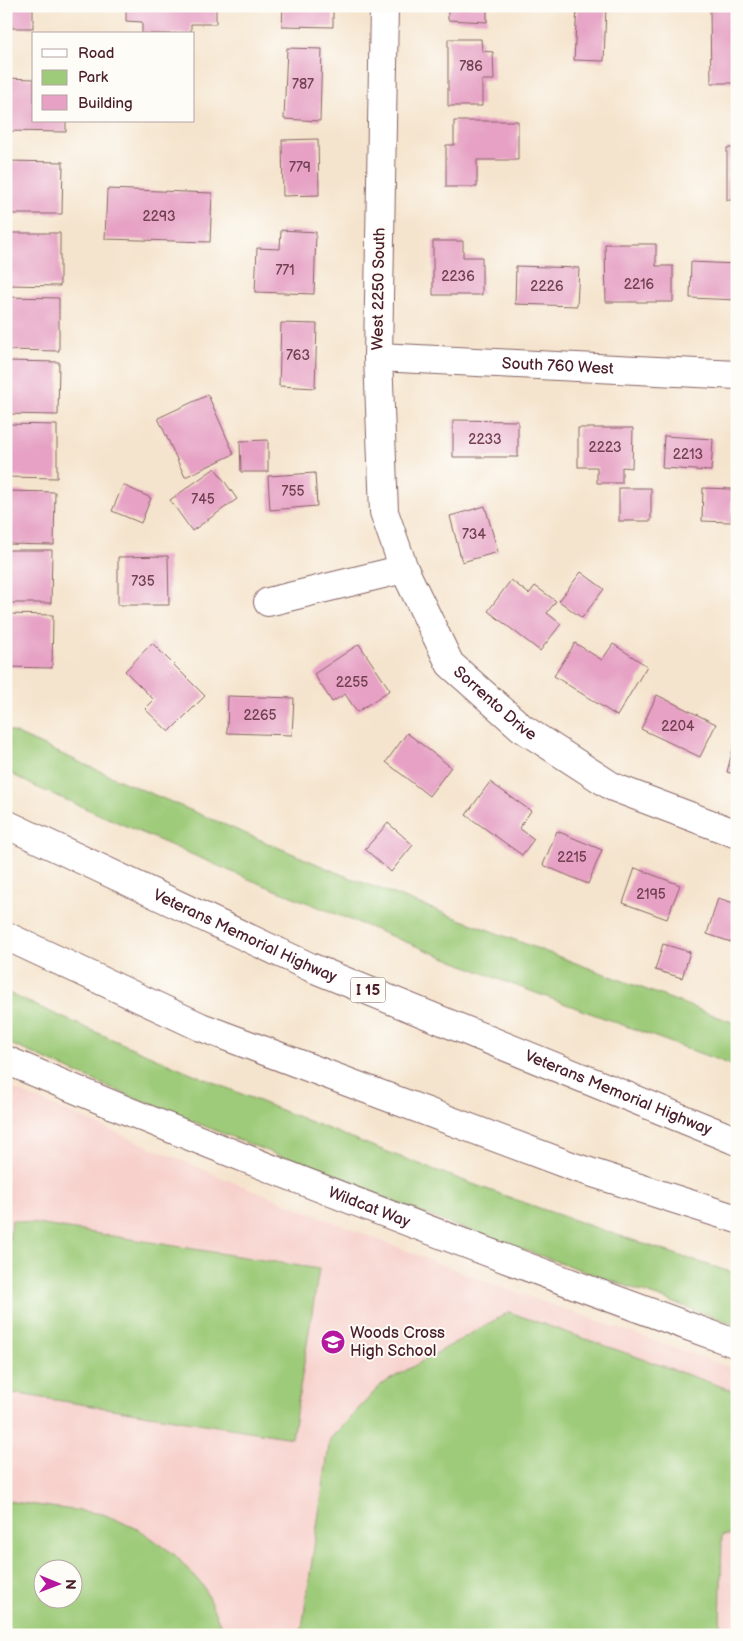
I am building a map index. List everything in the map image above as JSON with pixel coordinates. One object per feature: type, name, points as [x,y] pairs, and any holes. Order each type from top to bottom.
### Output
[{"type":"main road","name":"West 2250 South","points":[[384,6],[378,357],[384,512],[404,569]]},
{"type":"main road","name":"South 760 West","points":[[378,357],[737,375]]},
{"type":"main road","points":[[268,602],[404,569]]},
{"type":"main road","name":"Sorrento Drive","points":[[404,569],[450,664],[522,728],[613,786],[737,834]]},
{"type":"main road","name":"Veterans Memorial Highway","points":[[6,824],[310,967],[737,1140]]},
{"type":"main road","points":[[6,936],[201,1027],[574,1167],[737,1219]]},
{"type":"main road","name":"Wildcat Way","points":[[6,1060],[140,1117],[362,1206],[737,1344]]},
{"type":"shaded area","name":"Woods Cross High School","points":[[6,1086],[228,1180],[487,1282],[737,1370],[737,1635],[6,1635]]},
{"type":"green space","points":[[6,729],[124,782],[343,875],[737,1024],[737,1067],[506,982],[251,880],[36,787],[6,771]]},
{"type":"green space","points":[[6,992],[186,1071],[367,1144],[551,1212],[737,1274],[737,1325],[445,1222],[134,1098],[6,1042]]},
{"type":"green space","points":[[12,1220],[319,1269],[292,1438],[6,1392],[6,1258]]},
{"type":"green space","points":[[509,1312],[737,1392],[737,1535],[722,1535],[720,1635],[301,1635],[330,1439],[382,1384]]},
{"type":"green space","points":[[6,1501],[103,1514],[140,1530],[175,1555],[203,1586],[225,1635],[6,1635]]},
{"type":"building","points":[[6,6],[33,6],[33,28],[6,28]]},
{"type":"building","points":[[126,6],[216,6],[216,24],[191,24],[191,32],[142,32],[142,22],[126,21]]},
{"type":"building","points":[[283,6],[333,6],[333,27],[282,26]]},
{"type":"building","points":[[448,6],[487,6],[487,22],[448,20]]},
{"type":"building","points":[[577,6],[606,6],[604,61],[574,60]]},
{"type":"building","points":[[710,9],[737,9],[737,83],[711,83]]},
{"type":"building","points":[[448,39],[481,39],[482,51],[493,52],[494,80],[482,80],[482,106],[448,106]]},
{"type":"building","points":[[287,48],[322,49],[320,121],[284,119]]},
{"type":"building","points":[[6,78],[32,79],[32,122],[66,122],[66,132],[6,131]]},
{"type":"building","points":[[454,121],[518,121],[518,160],[477,160],[477,187],[446,187],[446,145],[454,145]]},
{"type":"building","points":[[318,139],[319,195],[283,196],[282,140]]},
{"type":"building","points":[[727,148],[737,148],[737,200],[727,200]]},
{"type":"building","points":[[6,161],[63,162],[62,214],[6,214]]},
{"type":"building","points":[[107,189],[212,193],[210,242],[105,239]]},
{"type":"building","points":[[281,230],[316,232],[314,294],[255,292],[257,248],[280,249]]},
{"type":"building","points":[[6,233],[60,233],[60,286],[6,285]]},
{"type":"building","points":[[433,241],[463,241],[463,257],[482,257],[482,295],[433,295]]},
{"type":"building","points":[[605,244],[656,244],[656,266],[673,266],[673,302],[606,302]]},
{"type":"building","points":[[691,262],[737,264],[737,300],[690,298]]},
{"type":"building","points":[[516,266],[579,268],[577,306],[515,304]]},
{"type":"building","points":[[6,297],[59,298],[59,351],[6,350]]},
{"type":"building","points":[[281,323],[317,324],[315,388],[279,386]]},
{"type":"building","points":[[6,361],[59,362],[58,415],[6,414]]},
{"type":"building","points":[[208,395],[234,454],[185,477],[158,418]]},
{"type":"building","points":[[453,420],[518,421],[518,457],[453,457]]},
{"type":"building","points":[[6,424],[57,425],[57,478],[6,477]]},
{"type":"building","points":[[578,428],[633,428],[632,468],[622,467],[622,483],[597,483],[597,467],[578,467]]},
{"type":"building","points":[[664,436],[713,439],[711,471],[662,468]]},
{"type":"building","points":[[268,440],[268,472],[241,472],[240,441]]},
{"type":"building","points":[[215,468],[237,499],[192,531],[170,500]]},
{"type":"building","points":[[315,473],[317,506],[270,510],[268,476]]},
{"type":"building","points":[[123,485],[151,498],[141,523],[112,511]]},
{"type":"building","points":[[619,488],[651,488],[651,521],[619,521]]},
{"type":"building","points":[[703,488],[732,489],[731,522],[702,521]]},
{"type":"building","points":[[6,491],[55,492],[54,545],[6,544]]},
{"type":"building","points":[[485,506],[498,552],[462,562],[450,516]]},
{"type":"building","points":[[6,550],[52,550],[51,603],[6,603]]},
{"type":"building","points":[[168,556],[169,605],[118,605],[118,557]]},
{"type":"building","points":[[581,572],[604,589],[582,618],[559,601]]},
{"type":"building","points":[[511,580],[529,594],[535,586],[556,601],[547,613],[561,624],[540,651],[488,611]]},
{"type":"building","points":[[6,614],[53,615],[52,668],[6,667]]},
{"type":"building","points":[[152,643],[205,696],[169,732],[145,709],[154,700],[125,671]]},
{"type":"building","points":[[575,643],[602,660],[613,644],[647,666],[617,716],[554,676]]},
{"type":"building","points":[[359,644],[390,690],[357,712],[345,694],[332,702],[314,674]]},
{"type":"building","points":[[657,695],[716,724],[700,757],[641,729]]},
{"type":"building","points":[[228,696],[294,698],[292,735],[227,733]]},
{"type":"building","points":[[407,733],[451,767],[429,796],[386,762]]},
{"type":"building","points":[[737,737],[737,775],[727,772]]},
{"type":"building","points":[[490,782],[531,811],[519,828],[534,839],[522,855],[466,815]]},
{"type":"building","points":[[388,823],[413,845],[391,872],[365,849]]},
{"type":"building","points":[[557,831],[602,850],[588,884],[543,865]]},
{"type":"building","points":[[635,868],[680,885],[667,919],[623,903]]},
{"type":"building","points":[[718,898],[737,904],[737,944],[707,934]]},
{"type":"building","points":[[663,944],[690,952],[682,978],[655,970]]},
{"type":"place","name":"Woods Cross High School","points":[[333,1342]]}]
